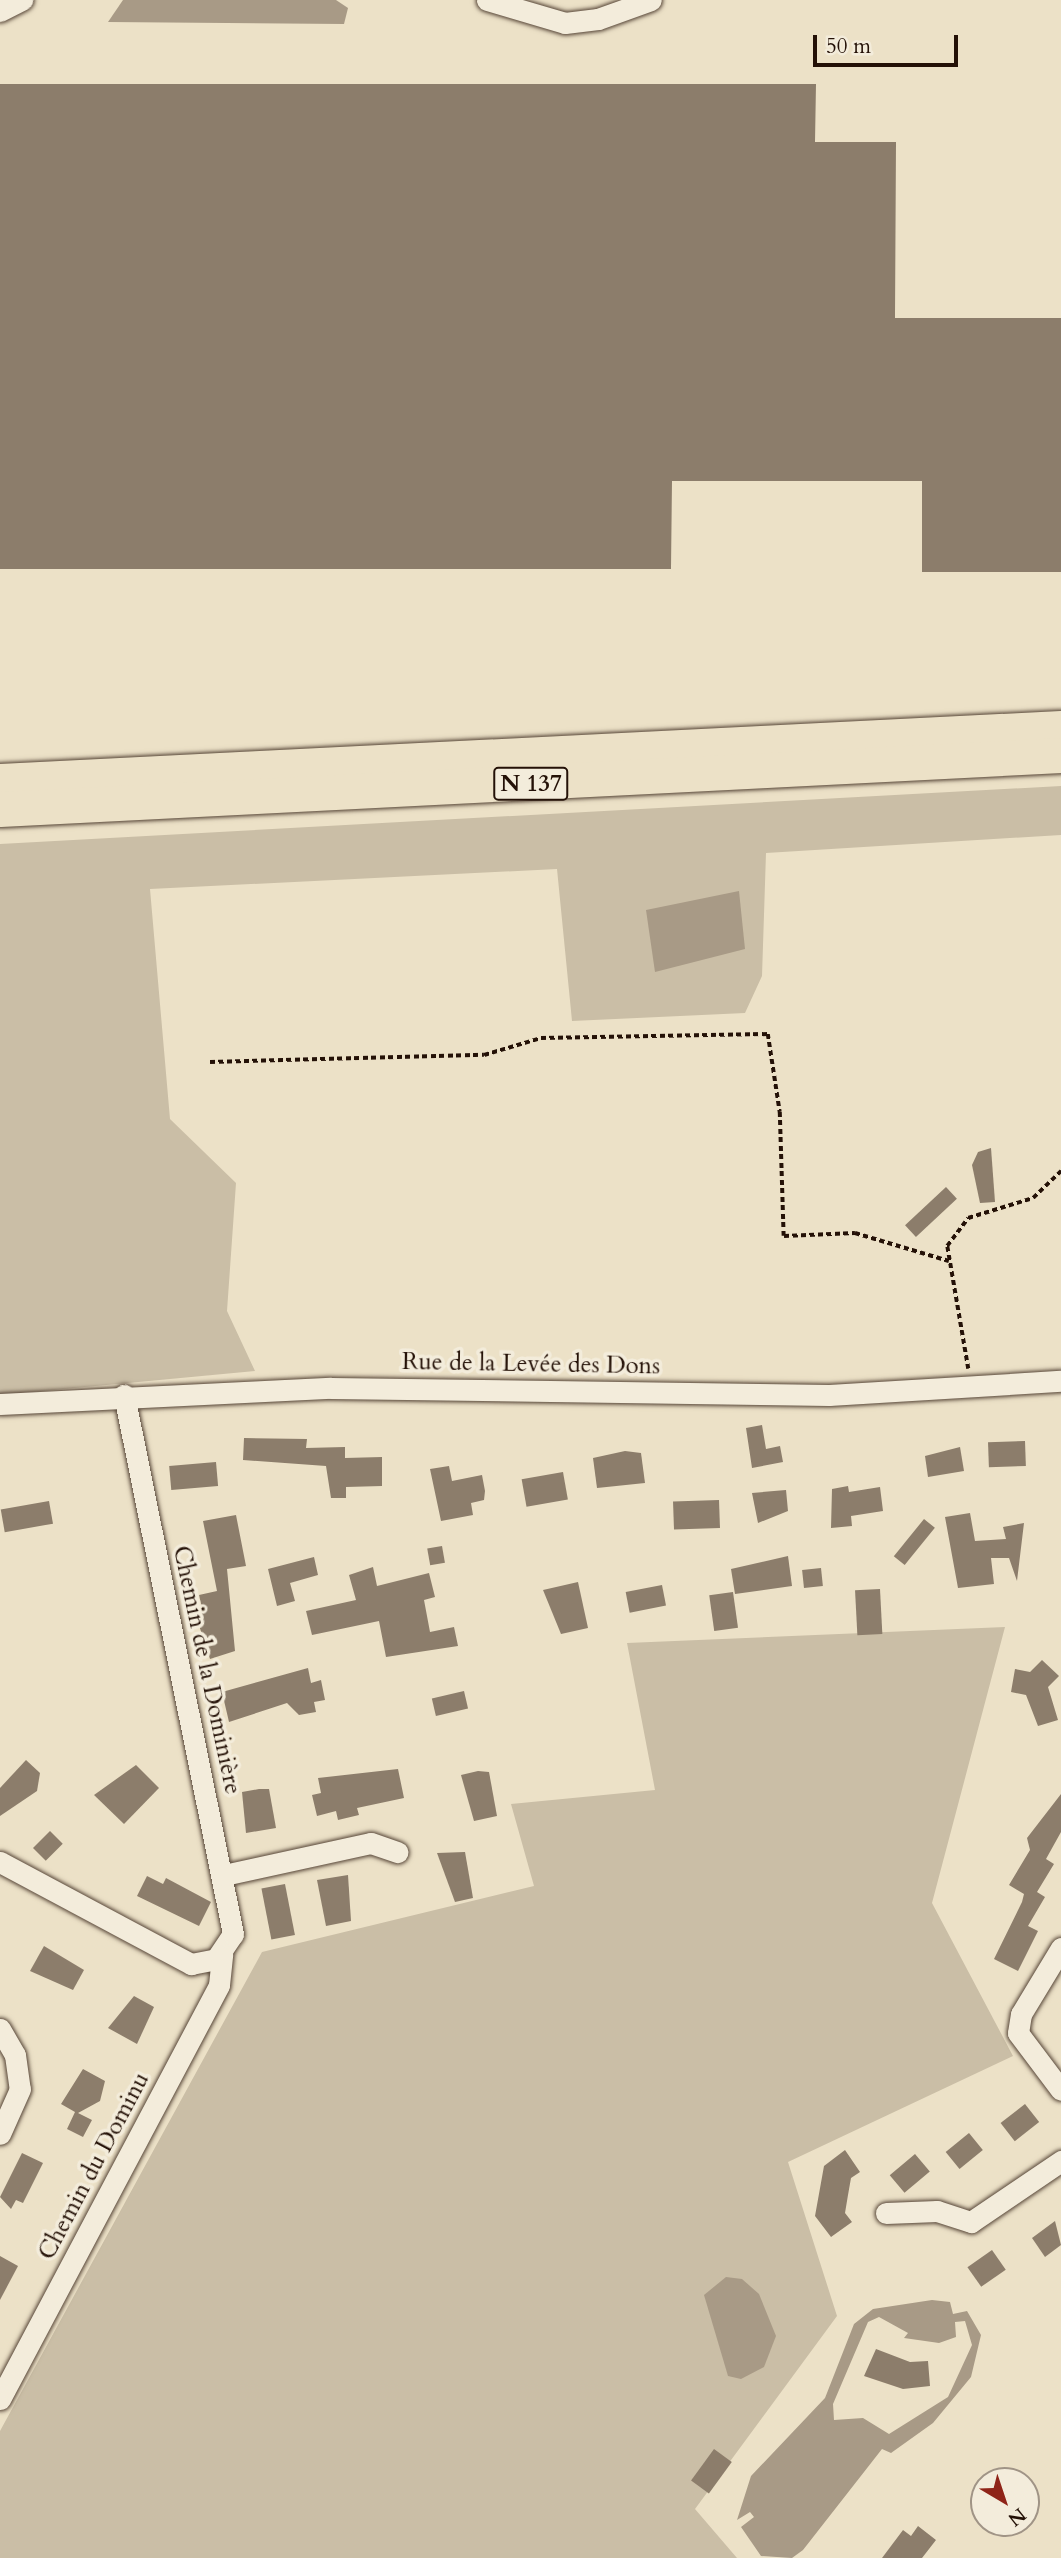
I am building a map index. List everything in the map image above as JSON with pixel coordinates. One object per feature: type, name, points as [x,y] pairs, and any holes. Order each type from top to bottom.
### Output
[{"type":"highway","name":"N 137","points":[[0,781],[1061,728]]},
{"type":"highway","name":"N 137","points":[[0,809],[1061,755]]},
{"type":"street","points":[[0,11],[22,0]]},
{"type":"street","points":[[487,0],[565,23],[598,19],[651,0]]},
{"type":"street","name":"Rue de la Levée des Dons","points":[[0,1404],[124,1395],[331,1388],[829,1395],[1061,1381]]},
{"type":"street","name":"Chemin de la Dominière","points":[[124,1395],[224,1875],[233,1934],[222,1954]]},
{"type":"street","points":[[224,1875],[371,1843],[397,1852]]},
{"type":"street","points":[[0,1862],[181,1961],[200,1965],[222,1954]]},
{"type":"street","points":[[1061,1948],[1021,2014],[1017,2033],[1061,2090]]},
{"type":"street","name":"Chemin du Dominu","points":[[0,2399],[219,1985],[222,1954]]},
{"type":"street","points":[[0,2029],[15,2055],[20,2089],[0,2134]]},
{"type":"street","points":[[886,2213],[937,2211],[971,2222],[1061,2161]]},
{"type":"path","points":[[210,1062],[484,1055],[541,1038],[768,1034],[780,1112],[784,1236],[855,1233],[949,1261]]},
{"type":"path","points":[[972,1388],[947,1246],[968,1218],[1033,1198],[1061,1171]]},
{"type":"shaded area","points":[[123,0],[336,0],[348,8],[344,24],[108,22]]},
{"type":"shaded area","points":[[1061,786],[1061,835],[766,853],[762,976],[745,1013],[572,1021],[557,869],[150,889],[170,1119],[236,1183],[227,1311],[255,1371],[0,1395],[0,844]]},
{"type":"shaded area","points":[[739,891],[745,949],[655,972],[646,910]]},
{"type":"shaded area","points":[[1005,1627],[932,1903],[1013,2056],[788,2162],[837,2316],[695,2509],[737,2558],[0,2558],[0,2431],[262,1952],[534,1886],[511,1804],[655,1790],[627,1643]]},
{"type":"shaded area","points":[[726,2277],[742,2279],[759,2294],[776,2336],[764,2367],[741,2379],[728,2376],[704,2295]]},
{"type":"shaded area","points":[[932,2300],[950,2302],[953,2314],[967,2311],[981,2335],[971,2377],[933,2423],[891,2453],[882,2449],[803,2550],[792,2558],[761,2556],[741,2527],[754,2517],[750,2512],[737,2520],[751,2476],[825,2398],[854,2324],[873,2309]],"holes":[[[879,2317],[908,2333],[904,2338],[939,2343],[956,2337],[955,2322],[965,2321],[972,2345],[948,2397],[889,2434],[863,2418],[834,2420],[833,2404],[868,2322]]]},
{"type":"building","points":[[0,84],[816,84],[815,142],[896,142],[895,318],[1061,318],[1061,572],[922,572],[922,481],[672,481],[671,569],[0,569]]},
{"type":"building","points":[[991,1148],[995,1202],[980,1203],[972,1165],[978,1152]]},
{"type":"building","points":[[946,1187],[957,1199],[916,1237],[905,1225]]},
{"type":"building","points":[[762,1425],[766,1449],[780,1446],[783,1462],[752,1468],[746,1428]]},
{"type":"building","points":[[244,1438],[307,1439],[306,1448],[345,1447],[345,1458],[382,1457],[382,1486],[346,1487],[346,1498],[331,1498],[326,1466],[243,1460]]},
{"type":"building","points":[[1025,1441],[1026,1466],[989,1467],[988,1442]]},
{"type":"building","points":[[960,1447],[964,1471],[928,1477],[925,1456]]},
{"type":"building","points":[[625,1451],[641,1453],[645,1483],[597,1488],[593,1458]]},
{"type":"building","points":[[216,1462],[218,1486],[171,1490],[169,1466]]},
{"type":"building","points":[[449,1466],[452,1481],[482,1475],[484,1500],[471,1503],[473,1515],[441,1521],[430,1469]]},
{"type":"building","points":[[563,1472],[568,1500],[527,1507],[522,1479]]},
{"type":"building","points":[[848,1486],[849,1492],[880,1487],[883,1511],[851,1516],[852,1526],[831,1528],[832,1489]]},
{"type":"building","points":[[786,1490],[788,1511],[758,1523],[752,1493]]},
{"type":"building","points":[[719,1500],[720,1528],[674,1530],[673,1502]]},
{"type":"building","points":[[49,1501],[53,1524],[5,1532],[1,1510]]},
{"type":"building","points":[[970,1513],[975,1541],[1006,1539],[1003,1527],[1024,1523],[1017,1581],[1009,1558],[991,1558],[994,1584],[958,1588],[945,1517]]},
{"type":"building","points":[[236,1515],[246,1566],[227,1569],[235,1651],[210,1659],[194,1610],[202,1608],[199,1595],[217,1591],[203,1521]]},
{"type":"building","points":[[924,1519],[935,1528],[905,1565],[894,1556]]},
{"type":"building","points":[[442,1546],[445,1563],[430,1565],[427,1549]]},
{"type":"building","points":[[788,1556],[792,1586],[735,1594],[731,1569]]},
{"type":"building","points":[[314,1557],[318,1575],[290,1583],[295,1601],[277,1606],[268,1569]]},
{"type":"building","points":[[373,1567],[377,1586],[429,1573],[435,1597],[424,1600],[430,1632],[454,1627],[458,1646],[386,1657],[379,1621],[312,1635],[306,1611],[356,1600],[349,1575]]},
{"type":"building","points":[[821,1568],[823,1586],[804,1588],[802,1570]]},
{"type":"building","points":[[578,1582],[588,1628],[561,1634],[543,1590]]},
{"type":"building","points":[[662,1585],[666,1606],[630,1613],[626,1592]]},
{"type":"building","points":[[880,1589],[882,1634],[857,1635],[855,1590]]},
{"type":"building","points":[[733,1592],[738,1628],[714,1631],[709,1595]]},
{"type":"building","points":[[1042,1660],[1059,1676],[1048,1687],[1058,1720],[1038,1726],[1026,1695],[1011,1692],[1015,1669],[1030,1672]]},
{"type":"building","points":[[308,1668],[311,1683],[321,1680],[325,1700],[314,1702],[316,1712],[299,1715],[287,1703],[229,1722],[222,1692]]},
{"type":"building","points":[[464,1691],[468,1709],[436,1716],[432,1698]]},
{"type":"building","points":[[26,1760],[40,1773],[37,1791],[0,1816],[0,1788]]},
{"type":"building","points":[[136,1765],[159,1788],[124,1824],[94,1795]]},
{"type":"building","points":[[398,1769],[404,1798],[357,1808],[359,1815],[338,1820],[336,1811],[317,1816],[312,1795],[321,1793],[318,1778]]},
{"type":"building","points":[[478,1771],[489,1772],[497,1816],[474,1821],[461,1775]]},
{"type":"building","points":[[269,1789],[276,1828],[246,1833],[242,1792]]},
{"type":"building","points":[[1061,1794],[1061,1832],[1046,1859],[1054,1864],[1037,1892],[1045,1897],[1028,1926],[1038,1931],[1018,1971],[994,1959],[1024,1894],[1009,1885],[1030,1850],[1027,1838]]},
{"type":"building","points":[[50,1831],[63,1844],[46,1861],[33,1848]]},
{"type":"building","points":[[465,1852],[473,1898],[455,1902],[437,1853]]},
{"type":"building","points":[[348,1875],[351,1921],[326,1926],[317,1880]]},
{"type":"building","points":[[147,1876],[163,1884],[166,1878],[211,1902],[199,1926],[137,1896]]},
{"type":"building","points":[[285,1884],[295,1935],[271,1940],[261,1889]]},
{"type":"building","points":[[44,1946],[84,1970],[73,1990],[30,1971]]},
{"type":"building","points":[[134,1996],[154,2007],[137,2044],[108,2028]]},
{"type":"building","points":[[83,2069],[105,2081],[100,2101],[78,2113],[92,2120],[83,2137],[67,2129],[75,2112],[61,2104]]},
{"type":"building","points":[[1025,2104],[1039,2122],[1015,2141],[1001,2123]]},
{"type":"building","points":[[969,2133],[983,2150],[960,2169],[946,2152]]},
{"type":"building","points":[[845,2150],[860,2172],[851,2178],[845,2213],[852,2222],[831,2237],[815,2216],[824,2166]]},
{"type":"building","points":[[22,2153],[43,2163],[23,2203],[16,2200],[11,2209],[0,2197]]},
{"type":"building","points":[[915,2154],[930,2172],[905,2193],[890,2175]]},
{"type":"building","points":[[1055,2221],[1061,2245],[1045,2257],[1032,2238]]},
{"type":"building","points":[[992,2250],[1006,2270],[981,2287],[967,2267]]},
{"type":"building","points":[[0,2256],[18,2266],[0,2300]]},
{"type":"building","points":[[876,2349],[910,2362],[928,2361],[930,2386],[903,2389],[864,2376]]},
{"type":"building","points":[[714,2449],[732,2462],[709,2493],[691,2481]]},
{"type":"building","points":[[918,2526],[936,2540],[922,2558],[882,2558],[903,2530],[911,2536]]}]
